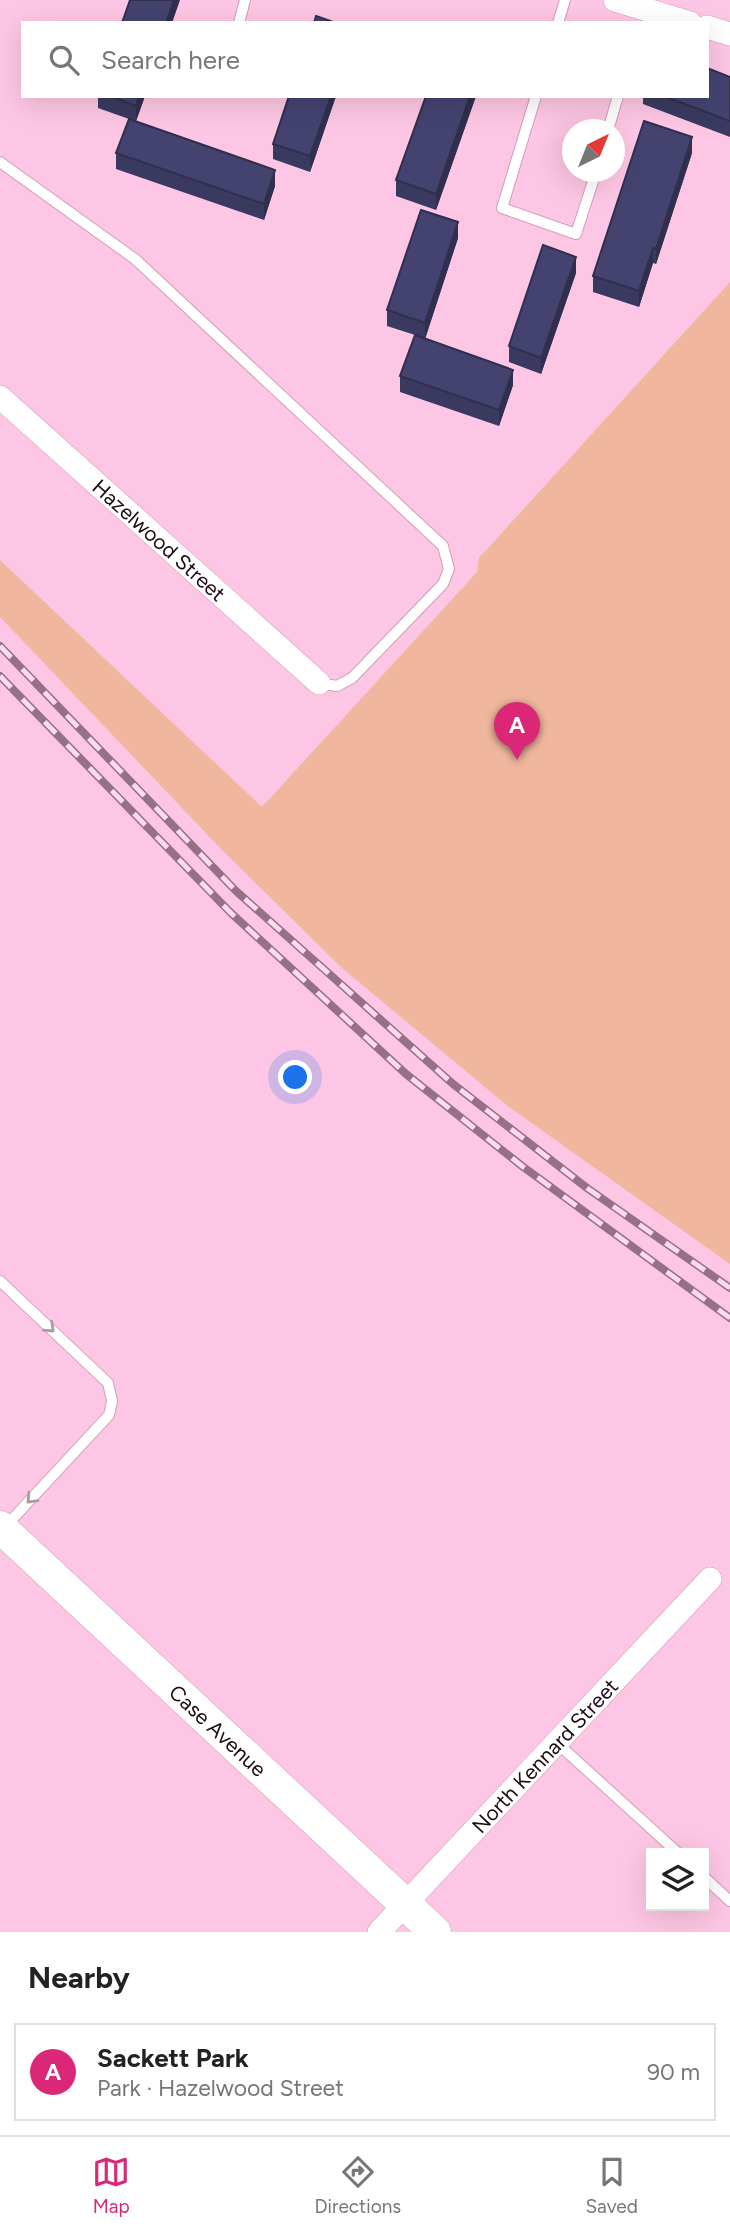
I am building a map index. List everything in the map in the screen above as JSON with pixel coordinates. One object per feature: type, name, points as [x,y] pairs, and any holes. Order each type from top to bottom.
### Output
[{"type":"street","points":[[615,0],[643,16],[677,21]]},
{"type":"street","points":[[709,28],[730,34]]},
{"type":"street","name":"Hazelwood Street","points":[[0,397],[319,683]]},
{"type":"street","name":"Case Avenue","points":[[1,1528],[435,1932]]},
{"type":"street","name":"North Kennard Street","points":[[379,1932],[710,1579]]},
{"type":"lane","points":[[240,21],[245,0]]},
{"type":"lane","points":[[559,21],[565,0]]},
{"type":"lane","points":[[535,98],[502,208],[576,234],[593,182]]},
{"type":"lane","points":[[611,119],[617,98]]},
{"type":"lane","points":[[0,162],[135,259],[443,547],[449,569],[443,584],[352,678],[337,687],[319,683]]},
{"type":"lane","points":[[0,1281],[108,1383],[112,1401],[108,1415],[1,1528]]},
{"type":"lane","points":[[557,1743],[672,1848]]},
{"type":"lane","points":[[709,1881],[730,1900]]},
{"type":"shaded area","points":[[730,282],[730,1264],[509,1107],[342,968],[223,851],[0,617],[0,560],[262,807],[477,572],[479,558]]},
{"type":"building","points":[[130,0],[174,0],[167,21],[123,21]]},
{"type":"building","points":[[316,16],[330,21],[315,21]]},
{"type":"building","points":[[709,69],[730,77],[730,121],[669,98],[709,98]]},
{"type":"building","points":[[115,98],[138,98],[136,106]]},
{"type":"building","points":[[288,98],[330,98],[310,156],[273,144]]},
{"type":"building","points":[[425,98],[469,98],[436,194],[396,180]]},
{"type":"building","points":[[129,119],[275,170],[264,204],[116,153]]},
{"type":"building","points":[[644,121],[692,137],[656,249],[653,248],[639,291],[593,276]]},
{"type":"building","points":[[421,210],[458,222],[425,323],[387,310]]},
{"type":"building","points":[[543,245],[576,257],[541,358],[509,346]]},
{"type":"building","points":[[415,335],[513,370],[499,410],[400,376]]},
{"type":"railway","points":[[0,646],[236,891],[453,1084],[587,1188],[730,1288]]},
{"type":"railway","points":[[0,676],[231,913],[406,1074],[522,1166],[730,1318]]},
{"type":"place","name":"Sackett Park","points":[[517,760]]}]
